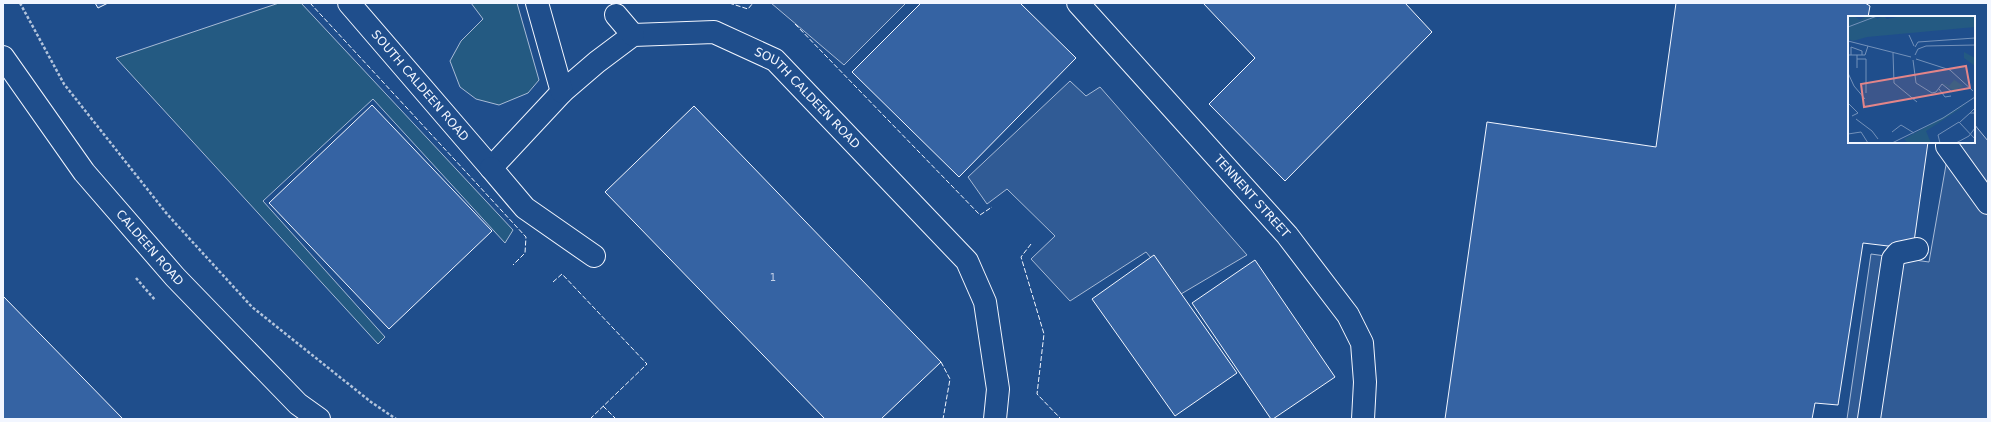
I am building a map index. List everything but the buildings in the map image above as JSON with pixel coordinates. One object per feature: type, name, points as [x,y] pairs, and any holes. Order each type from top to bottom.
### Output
[{"type":"street","name":"SOUTH CALDEEN ROAD","points":[[349,3],[526,208],[594,256]]},
{"type":"street","points":[[537,3],[562,92]]},
{"type":"street","name":"TENNENT STREET","points":[[1078,3],[1287,235],[1348,315],[1362,343],[1365,382],[1363,419]]},
{"type":"street","points":[[491,168],[562,92],[597,62],[633,35],[616,15]]},
{"type":"street","name":"SOUTH CALDEEN ROAD","points":[[633,35],[714,32],[774,60],[967,261],[985,302],[998,390],[995,419]]},
{"type":"street","name":"CALDEEN ROAD","points":[[3,57],[84,172],[155,253],[298,404],[319,419]]},
{"type":"street","points":[[1947,146],[1988,203]]},
{"type":"street","points":[[1869,419],[1893,258],[1898,253],[1917,249]]},
{"type":"path","points":[[20,3],[64,84],[167,214],[252,307],[371,402],[396,419]]},
{"type":"shaded area","points":[[279,3],[301,3],[513,230],[505,243],[373,99],[263,201],[385,337],[378,344],[116,58]]},
{"type":"shaded area","points":[[471,3],[517,3],[539,80],[528,93],[499,105],[476,99],[460,87],[450,61],[461,41],[483,19]]},
{"type":"shaded area","points":[[771,3],[906,3],[844,65]]},
{"type":"shaded area","points":[[1070,81],[1086,96],[1100,87],[1247,255],[1181,294],[1146,252],[1070,301],[1031,259],[1055,236],[1007,189],[987,204],[968,177]]},
{"type":"shaded area","points":[[1975,125],[1988,141],[1988,419],[1847,419],[1871,254],[1929,262],[1950,143],[1975,143]]},
{"type":"fence","points":[[310,3],[526,237],[525,253],[513,265]]},
{"type":"fence","points":[[729,3],[748,9],[753,3]]},
{"type":"fence","points":[[795,24],[980,215],[992,207]]},
{"type":"fence","points":[[1031,244],[1021,257],[1044,334],[1037,394],[1061,419]]},
{"type":"fence","points":[[553,282],[562,274],[647,364],[590,419]]},
{"type":"fence","points":[[941,362],[950,379],[943,419]]},
{"type":"fence","points":[[603,406],[616,419]]}]
